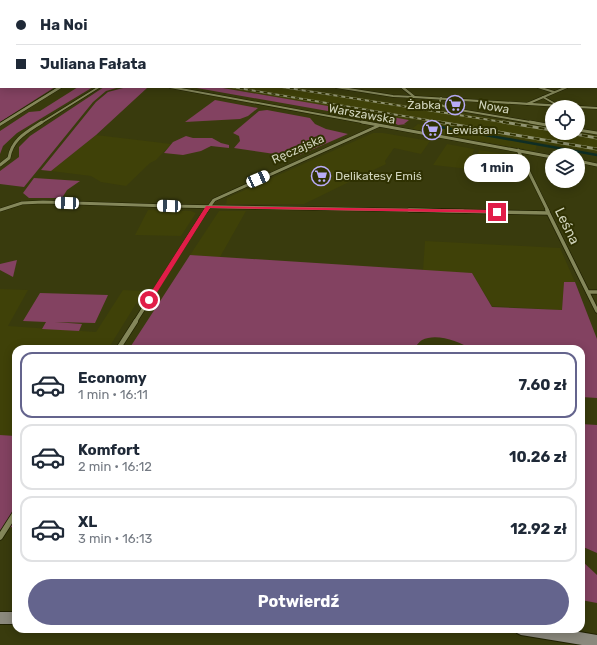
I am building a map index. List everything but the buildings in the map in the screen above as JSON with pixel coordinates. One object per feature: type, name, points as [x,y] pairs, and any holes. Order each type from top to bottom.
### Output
[{"type":"main road","points":[[0,618],[12,618]]},
{"type":"main road","points":[[546,633],[597,641]]},
{"type":"street","points":[[121,0],[132,0]]},
{"type":"street","points":[[0,125],[59,88]]},
{"type":"street","points":[[0,165],[9,158],[11,147],[23,134],[97,88]]},
{"type":"street","name":"Warszawska","points":[[175,88],[545,155]]},
{"type":"street","points":[[342,88],[398,97],[441,98],[545,105]]},
{"type":"street","points":[[403,88],[414,97]]},
{"type":"street","points":[[541,88],[555,92]]},
{"type":"street","points":[[527,104],[565,88]]},
{"type":"street","points":[[543,97],[548,100]]},
{"type":"street","name":"Nowa","points":[[441,98],[439,104],[448,108],[545,125]]},
{"type":"street","points":[[585,107],[597,108]]},
{"type":"street","name":"Ręczajska","points":[[121,345],[208,207],[218,197],[379,126]]},
{"type":"street","points":[[585,131],[597,133]]},
{"type":"street","name":"Leśna","points":[[518,150],[597,311]]},
{"type":"street","points":[[585,162],[597,165]]},
{"type":"street","points":[[0,210],[22,203],[43,202],[208,207],[548,213]]},
{"type":"street","points":[[588,292],[597,292]]},
{"type":"street","points":[[0,537],[12,518]]},
{"type":"shaded area","points":[[0,88],[53,88],[0,122]]},
{"type":"shaded area","points":[[76,88],[91,88],[17,133],[3,146],[0,154],[0,131],[29,112],[40,111]]},
{"type":"shaded area","points":[[102,88],[116,88],[106,91],[93,102],[24,187],[0,184],[0,171],[19,157],[19,147],[30,136]]},
{"type":"shaded area","points":[[123,88],[147,88],[96,135],[51,171],[41,170],[96,102],[108,92]]},
{"type":"shaded area","points":[[197,88],[223,88],[409,120],[404,124],[407,124],[398,125],[394,123],[394,125],[380,122],[382,121],[373,119],[374,118],[363,116],[360,117],[363,114],[358,114],[356,116]]},
{"type":"shaded area","points":[[223,88],[297,88],[545,127],[545,140],[585,140],[585,133],[597,136],[597,152],[585,150],[585,148],[573,148],[423,123],[424,121]]},
{"type":"shaded area","points":[[215,100],[258,108],[248,116],[240,119],[185,122]]},
{"type":"shaded area","points":[[267,110],[310,118],[315,124],[326,129],[348,134],[295,157],[234,148],[240,141],[239,136],[233,133],[259,111]]},
{"type":"shaded area","points":[[418,124],[537,145],[535,151],[412,129]]},
{"type":"shaded area","points":[[373,133],[383,133],[430,141],[421,154],[394,148],[385,161],[386,164],[304,204],[226,204],[227,198]]},
{"type":"shaded area","points":[[96,135],[171,144],[156,160],[150,163],[126,186],[101,182],[91,176],[51,171]]},
{"type":"shaded area","points":[[186,136],[193,138],[212,138],[229,145],[229,148],[211,146],[201,151],[183,155],[164,153],[173,142]]},
{"type":"shaded area","points":[[447,144],[474,149],[469,169],[433,165]]},
{"type":"shaded area","points":[[479,150],[512,155],[515,157],[522,173],[475,165]]},
{"type":"shaded area","points":[[34,178],[80,181],[67,190],[62,198],[29,198],[23,193]]},
{"type":"shaded area","points":[[148,210],[191,211],[196,213],[181,236],[135,235]]},
{"type":"shaded area","points":[[219,211],[246,211],[220,257],[190,255]]},
{"type":"shaded area","points":[[425,241],[560,248],[575,282],[564,282],[562,310],[492,306],[472,273],[423,271]]},
{"type":"shaded area","points":[[190,255],[472,273],[492,307],[562,310],[564,282],[575,282],[597,339],[597,398],[585,397],[585,345],[464,345],[447,339],[434,337],[422,340],[417,345],[132,345]]},
{"type":"shaded area","points":[[17,260],[13,277],[0,270],[0,264]]},
{"type":"shaded area","points":[[0,289],[28,290],[8,326],[96,332],[123,290],[144,291],[110,345],[12,345],[12,436],[0,435]]},
{"type":"shaded area","points":[[40,293],[108,295],[95,323],[55,322],[82,324],[79,331],[42,329],[46,322],[23,321]]},
{"type":"shaded area","points":[[585,424],[597,425],[597,553],[585,548]]},
{"type":"shaded area","points":[[0,435],[12,436],[12,527],[0,530]]},
{"type":"shaded area","points":[[585,564],[597,575],[597,603],[585,601]]},
{"type":"waterway","points":[[435,126],[597,155]]},
{"type":"railway","points":[[238,88],[445,123]]},
{"type":"railway","points":[[288,88],[509,123]]},
{"type":"railway","points":[[439,122],[597,149]]},
{"type":"railway","points":[[503,122],[545,129]]},
{"type":"railway","points":[[585,136],[597,138]]},
{"type":"place","name":"Żabka","points":[[455,105]]},
{"type":"place","name":"Lewiatan","points":[[432,130]]},
{"type":"place","name":"Delikatesy Emiś","points":[[321,176]]},
{"type":"route","points":[[149,300],[208,207],[340,208],[497,212]]}]
